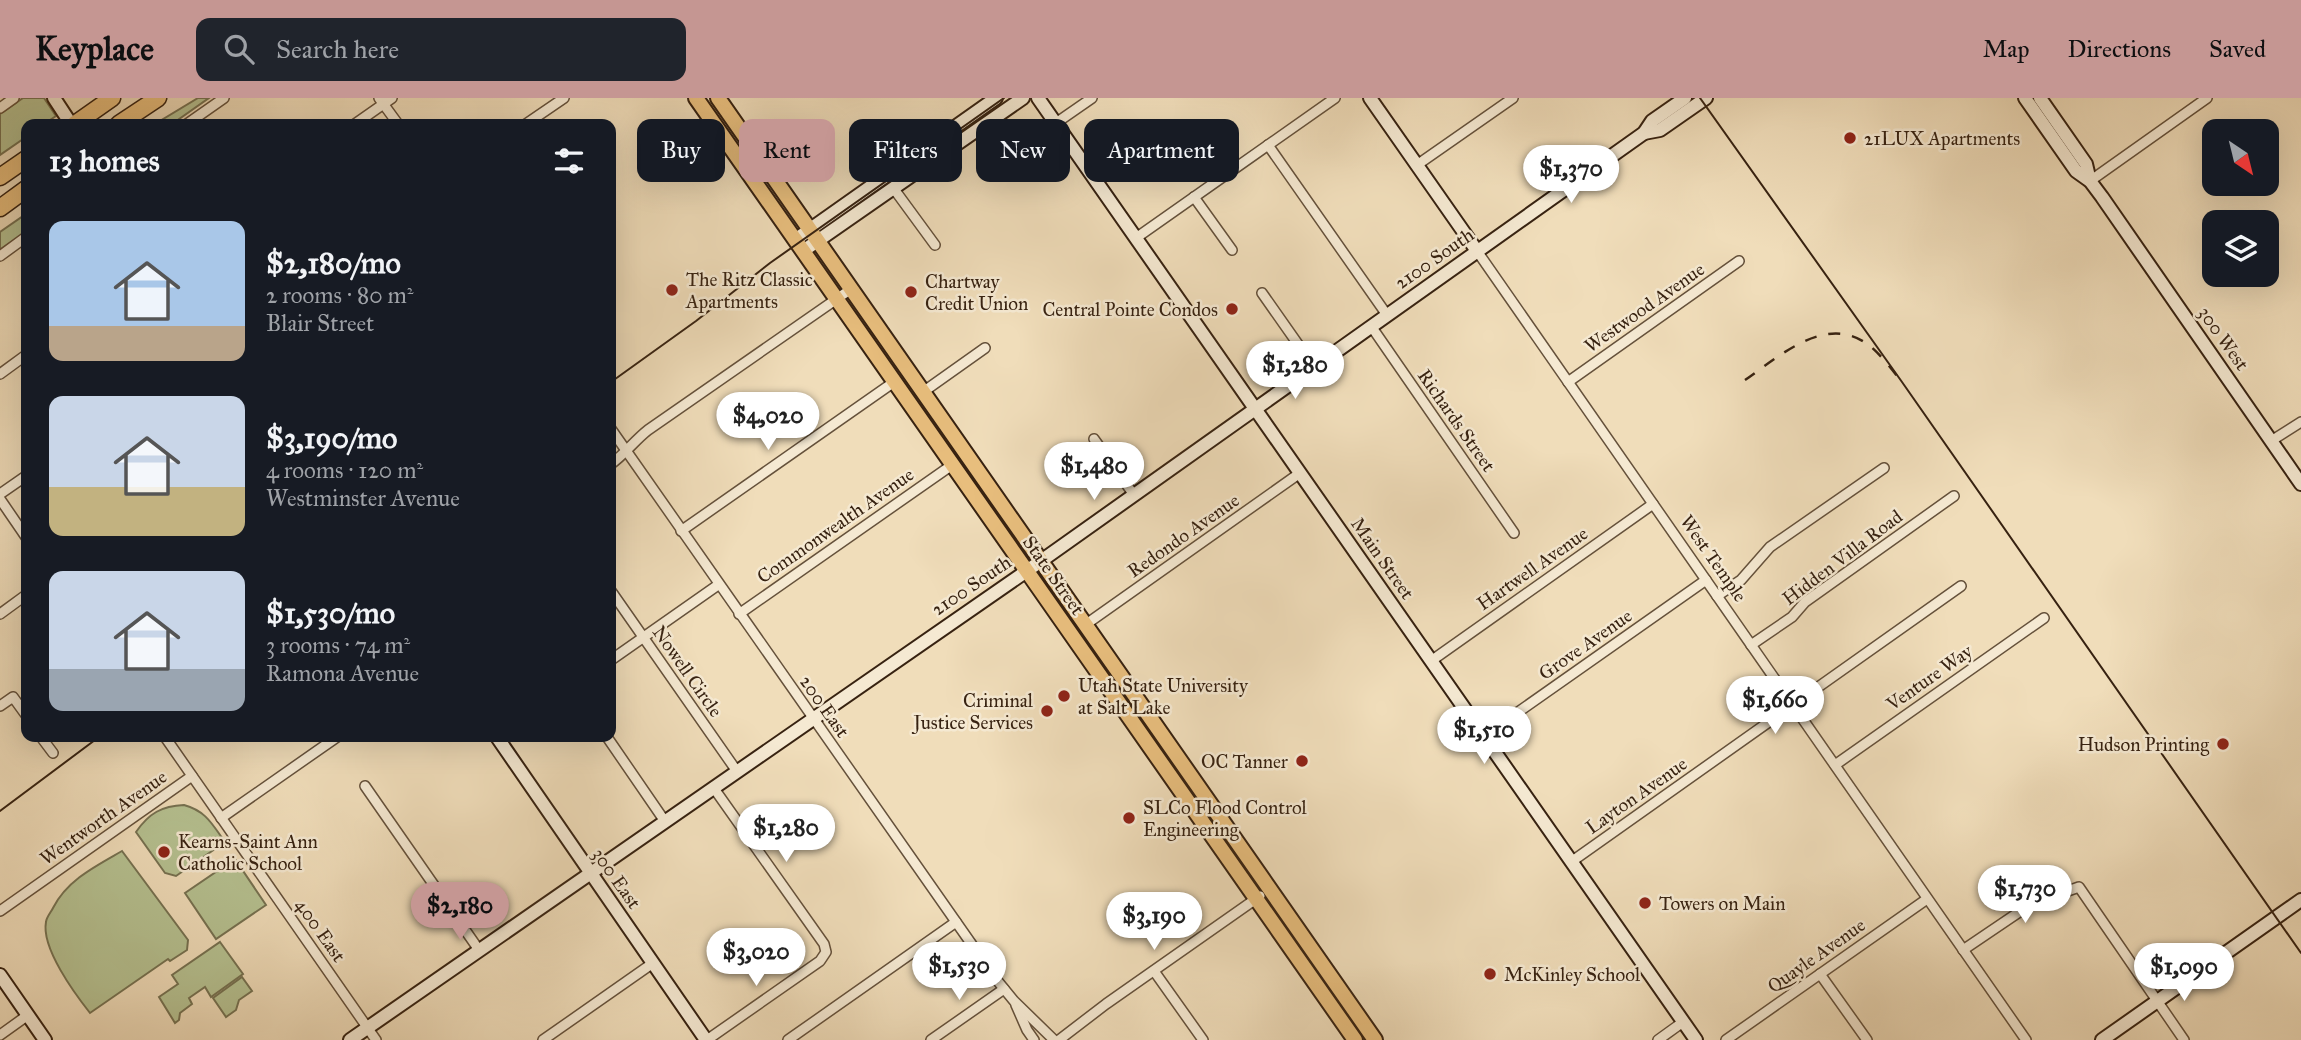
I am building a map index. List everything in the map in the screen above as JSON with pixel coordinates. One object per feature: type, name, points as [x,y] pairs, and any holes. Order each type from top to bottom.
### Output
[{"type":"highway","points":[[127,119],[157,99]]},
{"type":"highway","points":[[81,119],[105,103]]},
{"type":"highway","points":[[0,177],[21,162]]},
{"type":"highway","points":[[0,208],[21,193]]},
{"type":"main road","name":"State Street","points":[[696,98],[1355,1040]]},
{"type":"main road","name":"State Street","points":[[722,100],[813,235],[1375,1040]]},
{"type":"main road","points":[[874,353],[883,353],[913,391],[923,392]]},
{"type":"street","points":[[0,108],[14,98]]},
{"type":"street","points":[[54,98],[69,119]]},
{"type":"street","points":[[194,119],[224,98]]},
{"type":"street","points":[[533,119],[564,98]]},
{"type":"street","points":[[799,246],[996,98]]},
{"type":"street","points":[[813,235],[894,188],[1023,98]]},
{"type":"street","name":"Main Street","points":[[1038,98],[1053,119]]},
{"type":"street","points":[[1062,119],[1092,98]]},
{"type":"street","points":[[1136,238],[1335,98]]},
{"type":"street","name":"West Temple","points":[[1370,98],[2026,1040]]},
{"type":"street","points":[[1417,165],[1513,98]]},
{"type":"street","name":"2100 South","points":[[350,1040],[1041,561],[1644,132],[1652,121],[1685,98]]},
{"type":"street","name":"2100 South","points":[[1644,132],[1660,130],[1706,98]]},
{"type":"street","name":"300 West","points":[[2025,98],[2076,171],[2090,181],[2301,484]]},
{"type":"street","name":"300 West","points":[[2040,98],[2086,164],[2090,181]]},
{"type":"street","points":[[2090,181],[2207,98]]},
{"type":"street","points":[[361,119],[385,100],[395,119]]},
{"type":"street","name":"Main Street","points":[[1070,143],[1696,1040]]},
{"type":"street","points":[[1268,145],[1387,315]]},
{"type":"street","points":[[894,188],[935,245]]},
{"type":"street","points":[[1194,197],[1232,250]]},
{"type":"street","points":[[0,256],[21,241]]},
{"type":"street","name":"Westwood Avenue","points":[[1568,382],[1739,261]]},
{"type":"street","points":[[616,459],[648,430],[851,289]]},
{"type":"street","points":[[1262,293],[1314,367]]},
{"type":"street","name":"Richards Street","points":[[1371,326],[1514,533]]},
{"type":"street","points":[[923,392],[985,348]]},
{"type":"street","points":[[0,374],[21,359]]},
{"type":"street","points":[[681,531],[894,382]]},
{"type":"street","points":[[2271,441],[2301,422]]},
{"type":"street","name":"200 East","points":[[616,437],[1004,989],[1057,1040]]},
{"type":"street","points":[[1094,439],[1134,495]]},
{"type":"street","name":"Commonwealth Avenue","points":[[739,614],[952,464]]},
{"type":"street","points":[[1717,597],[1741,580],[1770,547],[1884,468]]},
{"type":"street","name":"Redondo Avenue","points":[[1085,625],[1300,473]]},
{"type":"street","points":[[21,479],[0,496],[21,529]]},
{"type":"street","name":"Hidden Villa Road","points":[[1752,645],[1792,617],[1805,602],[1954,496]]},
{"type":"street","name":"Hartwell Avenue","points":[[1431,661],[1653,504]]},
{"type":"street","name":"Grove Avenue","points":[[1484,736],[1706,580]]},
{"type":"street","points":[[616,656],[718,585]]},
{"type":"street","name":"Layton Avenue","points":[[1571,862],[1961,586]]},
{"type":"street","name":"Nowell Circle","points":[[616,598],[736,771]]},
{"type":"street","points":[[0,614],[21,599]]},
{"type":"street","name":"Venture Way","points":[[1835,765],[2043,618]]},
{"type":"street","points":[[0,706],[13,697],[21,708]]},
{"type":"street","points":[[45,742],[53,753]]},
{"type":"street","name":"400 East","points":[[168,742],[376,1040]]},
{"type":"street","points":[[221,818],[330,742]]},
{"type":"street","name":"300 East","points":[[502,742],[707,1040]]},
{"type":"street","points":[[610,742],[664,820]]},
{"type":"street","name":"Wentworth Avenue","points":[[0,911],[192,776]]},
{"type":"street","points":[[365,786],[479,950]]},
{"type":"street","points":[[707,1040],[820,961],[826,952],[824,944],[713,787]]},
{"type":"street","points":[[1963,950],[2021,910],[2042,899],[2080,887],[2184,1040]]},
{"type":"street","points":[[1057,1040],[1270,889]]},
{"type":"street","name":"Quayle Avenue","points":[[1726,1040],[1927,899]]},
{"type":"street","points":[[2102,1040],[2301,900]]},
{"type":"street","points":[[789,1040],[956,922]]},
{"type":"street","points":[[543,1040],[653,963]]},
{"type":"street","points":[[1154,971],[1203,1040]]},
{"type":"street","points":[[1821,974],[1867,1040]]},
{"type":"street","points":[[0,975],[46,1040]]},
{"type":"street","points":[[930,1040],[1004,989]]},
{"type":"street","name":"200 East","points":[[1014,1001],[1034,1040]]},
{"type":"street","points":[[0,1035],[28,1015]]},
{"type":"street","points":[[1658,1040],[1683,1022]]},
{"type":"green space","points":[[23,98],[44,98],[56,116],[52,119],[21,119],[21,140],[0,155],[0,114]]},
{"type":"green space","points":[[198,98],[209,98],[179,119],[163,119]]},
{"type":"green space","points":[[21,217],[21,235],[0,250],[0,232]]},
{"type":"green space","points":[[184,805],[203,815],[225,842],[176,876],[165,873],[136,832],[157,812]]},
{"type":"green space","points":[[122,851],[188,940],[187,950],[170,961],[168,959],[90,1013],[68,983],[54,957],[46,933],[46,920],[66,889],[92,868]]},
{"type":"green space","points":[[235,859],[266,905],[216,939],[185,893]]},
{"type":"green space","points":[[220,942],[243,974],[211,997],[205,987],[189,998],[192,1004],[180,1013],[179,1020],[175,1023],[159,997],[178,984],[172,975]]},
{"type":"green space","points":[[242,977],[252,991],[239,1000],[236,1010],[226,1017],[213,998]]},
{"type":"tram line","points":[[616,378],[770,263],[1004,98]]},
{"type":"tram line","points":[[1700,98],[2301,953]]},
{"type":"tram line","points":[[0,811],[92,742]]},
{"type":"railway","points":[[1745,380],[1804,341],[1821,335],[1837,334],[1854,337],[1870,346],[1902,382]]},
{"type":"place","name":"21LUX Apartments","points":[[1850,138]]},
{"type":"place","name":"The Ritz Classic Apartments","points":[[672,290]]},
{"type":"place","name":"Chartway Credit Union","points":[[911,292]]},
{"type":"place","name":"Central Pointe Condos","points":[[1232,309]]},
{"type":"place","name":"Utah State University at Salt Lake","points":[[1064,696]]},
{"type":"place","name":"Criminal Justice Services","points":[[1047,711]]},
{"type":"place","name":"Hudson Printing","points":[[2223,744]]},
{"type":"place","name":"OC Tanner","points":[[1302,761]]},
{"type":"place","name":"SLCo Flood Control Engineering","points":[[1129,818]]},
{"type":"place","name":"Kearns-Saint Ann Catholic School","points":[[164,852]]},
{"type":"place","name":"Towers on Main","points":[[1645,903]]},
{"type":"place","name":"McKinley School","points":[[1490,974]]}]
